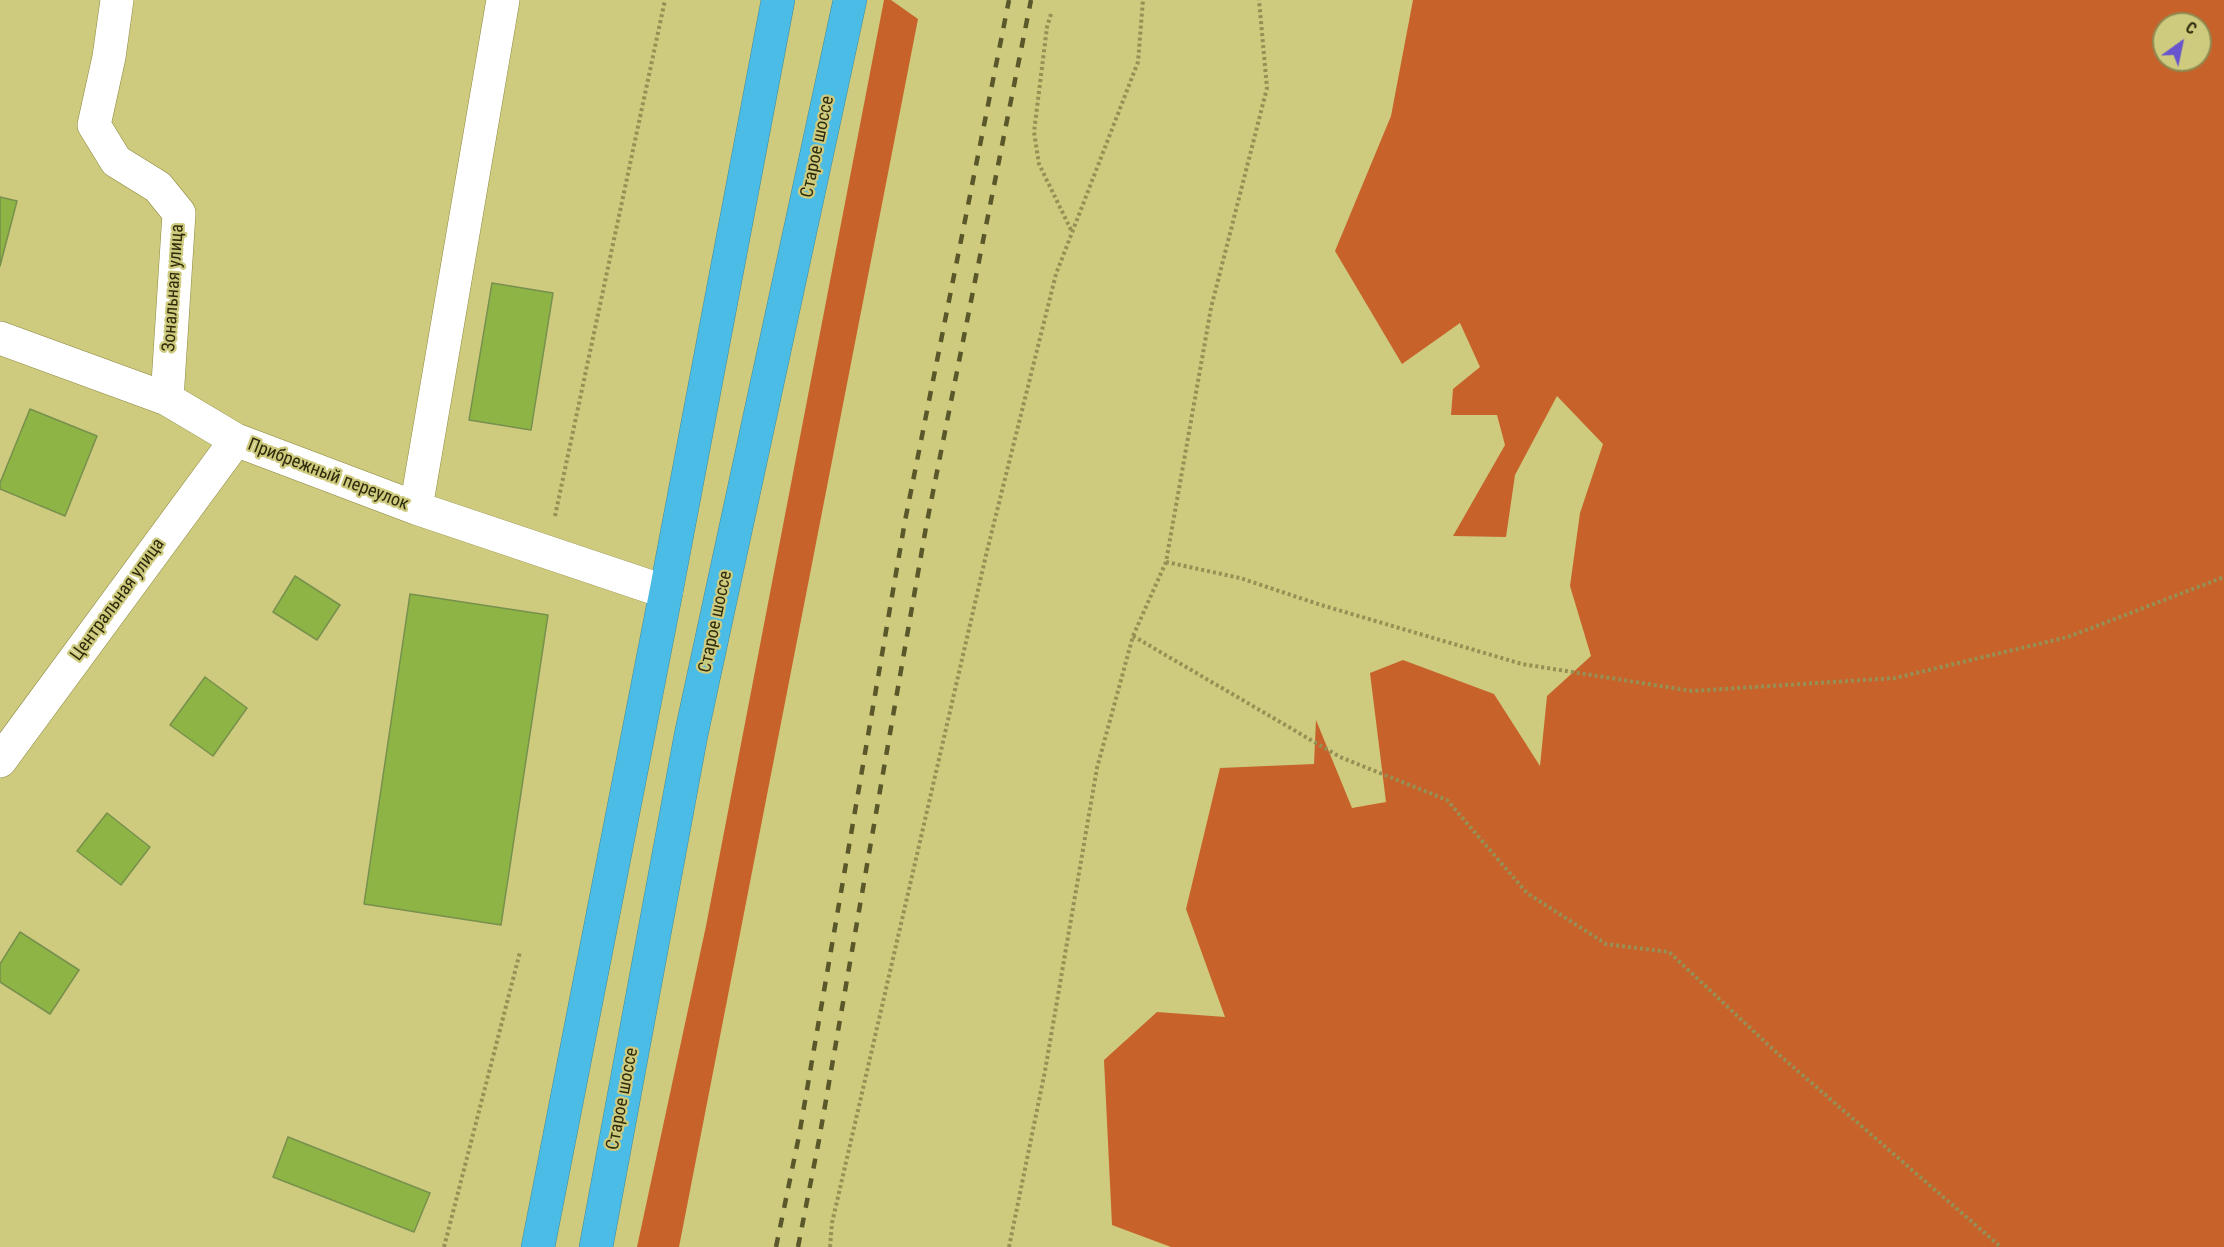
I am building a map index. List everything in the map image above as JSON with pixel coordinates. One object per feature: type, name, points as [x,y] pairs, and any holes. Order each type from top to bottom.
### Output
[{"type":"highway","points":[[538,1247],[666,592],[778,0]]},
{"type":"highway","name":"Старое шоссе","points":[[596,1247],[691,735],[850,0]]},
{"type":"street","name":"Зональная улица","points":[[117,0],[109,57],[94,125],[116,161],[158,188],[179,213],[167,399]]},
{"type":"street","points":[[416,508],[503,0]]},
{"type":"street","name":"Прибрежный переулок","points":[[0,338],[167,399],[236,440],[416,508],[666,592]]},
{"type":"street","name":"Центральная улица","points":[[0,761],[236,440]]},
{"type":"path","points":[[547,552],[665,0]]},
{"type":"path","points":[[830,1247],[832,1223],[987,551],[1056,274],[1138,62],[1143,0]]},
{"type":"path","points":[[1009,1247],[1045,1071],[1097,768],[1133,636],[1166,562],[1211,308],[1267,88],[1259,0]]},
{"type":"path","points":[[1051,14],[1047,27],[1034,132],[1039,164],[1072,232]]},
{"type":"path","points":[[1166,562],[1240,579],[1522,664],[1692,691],[1895,678],[2068,638],[2224,577]]},
{"type":"path","points":[[1133,636],[1340,757],[1447,800],[1527,893],[1606,944],[1669,952],[1777,1053],[2001,1247]]},
{"type":"path","points":[[444,1247],[520,952]]},
{"type":"shaded area","points":[[884,0],[891,0],[918,19],[679,1247],[637,1247],[706,926]]},
{"type":"shaded area","points":[[1413,0],[2224,0],[2224,1247],[1171,1247],[1112,1225],[1104,1060],[1157,1012],[1225,1017],[1186,909],[1220,768],[1314,764],[1316,720],[1352,808],[1386,802],[1370,673],[1403,660],[1494,694],[1540,766],[1547,696],[1591,656],[1570,586],[1580,513],[1603,444],[1557,396],[1515,475],[1506,537],[1453,536],[1505,445],[1497,415],[1451,415],[1453,389],[1480,367],[1460,323],[1402,364],[1335,251],[1391,116]]},
{"type":"building","points":[[0,197],[17,201],[0,266]]},
{"type":"building","points":[[492,283],[553,293],[531,430],[469,420]]},
{"type":"building","points":[[30,409],[97,436],[65,516],[0,489],[0,483]]},
{"type":"building","points":[[295,576],[340,605],[317,640],[273,612]]},
{"type":"building","points":[[410,594],[548,615],[501,925],[364,904]]},
{"type":"building","points":[[205,677],[247,708],[213,756],[170,725]]},
{"type":"building","points":[[107,813],[150,847],[121,885],[77,851]]},
{"type":"building","points":[[20,932],[79,970],[50,1014],[0,982],[0,964]]},
{"type":"building","points":[[288,1137],[430,1193],[414,1232],[273,1177]]},
{"type":"railway","points":[[776,1247],[799,1136],[905,521],[1009,0]]},
{"type":"railway","points":[[798,1247],[819,1140],[926,527],[1031,0]]}]
